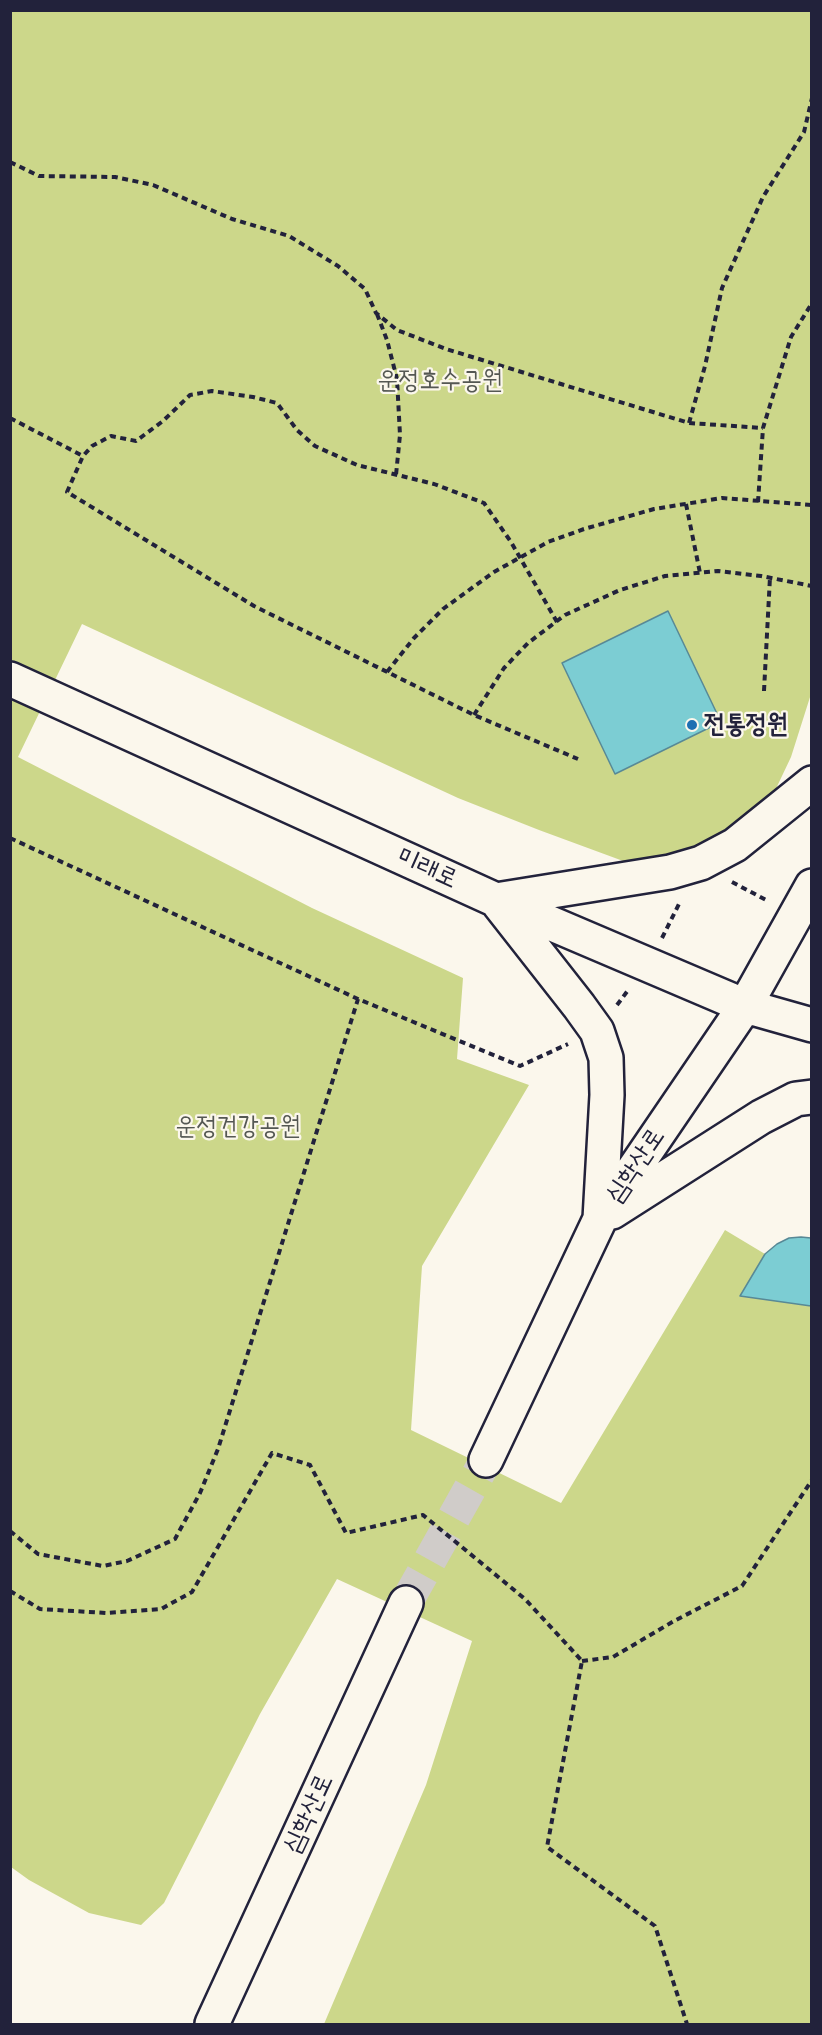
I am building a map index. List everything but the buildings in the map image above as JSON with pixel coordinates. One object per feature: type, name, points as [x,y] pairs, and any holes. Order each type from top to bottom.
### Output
[{"type":"street","name":"미래로","points":[[10,679],[496,900],[746,1006],[812,1025]]},
{"type":"street","points":[[600,1219],[607,1095],[606,1058],[597,1031],[496,900],[670,872],[701,863],[735,844],[812,783]]},
{"type":"street","name":"심학산로","points":[[486,1460],[600,1219],[746,1006],[812,886]]},
{"type":"street","points":[[600,1219],[761,1117],[796,1100],[812,1097]]},
{"type":"street","name":"심학산로","points":[[212,2025],[406,1603]]},
{"type":"path","points":[[689,423],[705,366],[722,288],[763,197],[804,132],[812,98]]},
{"type":"path","points":[[10,162],[39,176],[115,177],[153,185],[232,219],[289,236],[338,266],[365,289],[387,340],[397,380],[400,435],[396,475]]},
{"type":"path","points":[[758,502],[763,428],[791,337],[812,303]]},
{"type":"path","points":[[376,313],[397,330],[446,348],[689,423],[763,428]]},
{"type":"path","points":[[557,622],[520,558],[484,503],[434,484],[357,465],[315,446],[297,430],[277,403],[212,391],[190,395],[164,421],[136,441],[111,436],[92,446],[83,456],[67,492],[254,606],[474,715],[578,759]]},
{"type":"path","points":[[10,418],[83,456]]},
{"type":"path","points":[[387,672],[414,638],[443,609],[470,588],[548,542],[654,509],[722,498],[812,505]]},
{"type":"path","points":[[686,504],[700,573]]},
{"type":"path","points":[[474,715],[504,668],[528,643],[566,615],[620,590],[665,576],[718,571],[770,577],[812,586]]},
{"type":"path","points":[[764,691],[770,577]]},
{"type":"path","points":[[10,838],[358,999],[218,1449],[200,1493],[175,1539],[127,1561],[103,1566],[38,1554],[10,1531]]},
{"type":"path","points":[[10,1591],[40,1609],[106,1613],[161,1609],[192,1592],[272,1453],[310,1465],[346,1533],[423,1515],[525,1599],[582,1661]]},
{"type":"path","points":[[582,1661],[613,1657],[674,1620],[742,1586],[812,1480]]},
{"type":"path","points":[[582,1661],[547,1847],[655,1926],[687,2025]]},
{"type":"green space","points":[[10,11],[811,11],[811,694],[791,757],[763,816],[746,836],[634,865],[458,798],[82,624],[18,757],[312,908],[463,978],[457,1059],[529,1085],[422,1266],[411,1430],[561,1503],[725,1230],[765,1254],[741,1296],[811,1306],[811,2024],[324,2024],[426,1785],[472,1641],[337,1579],[260,1714],[164,1903],[141,1925],[89,1913],[29,1880],[11,1867]]},
{"type":"water","points":[[668,611],[721,722],[615,774],[562,663]]},
{"type":"water","points":[[789,1238],[811,1238],[811,1306],[740,1296],[765,1254]]},
{"type":"tunnel","points":[[406,1603],[486,1460]]},
{"type":"place","name":"전통정원","points":[[692,725]]},
{"type":"park label","name":"운정호수공원","points":[[440,381]]},
{"type":"park label","name":"운정건강공원","points":[[238,1127]]}]
